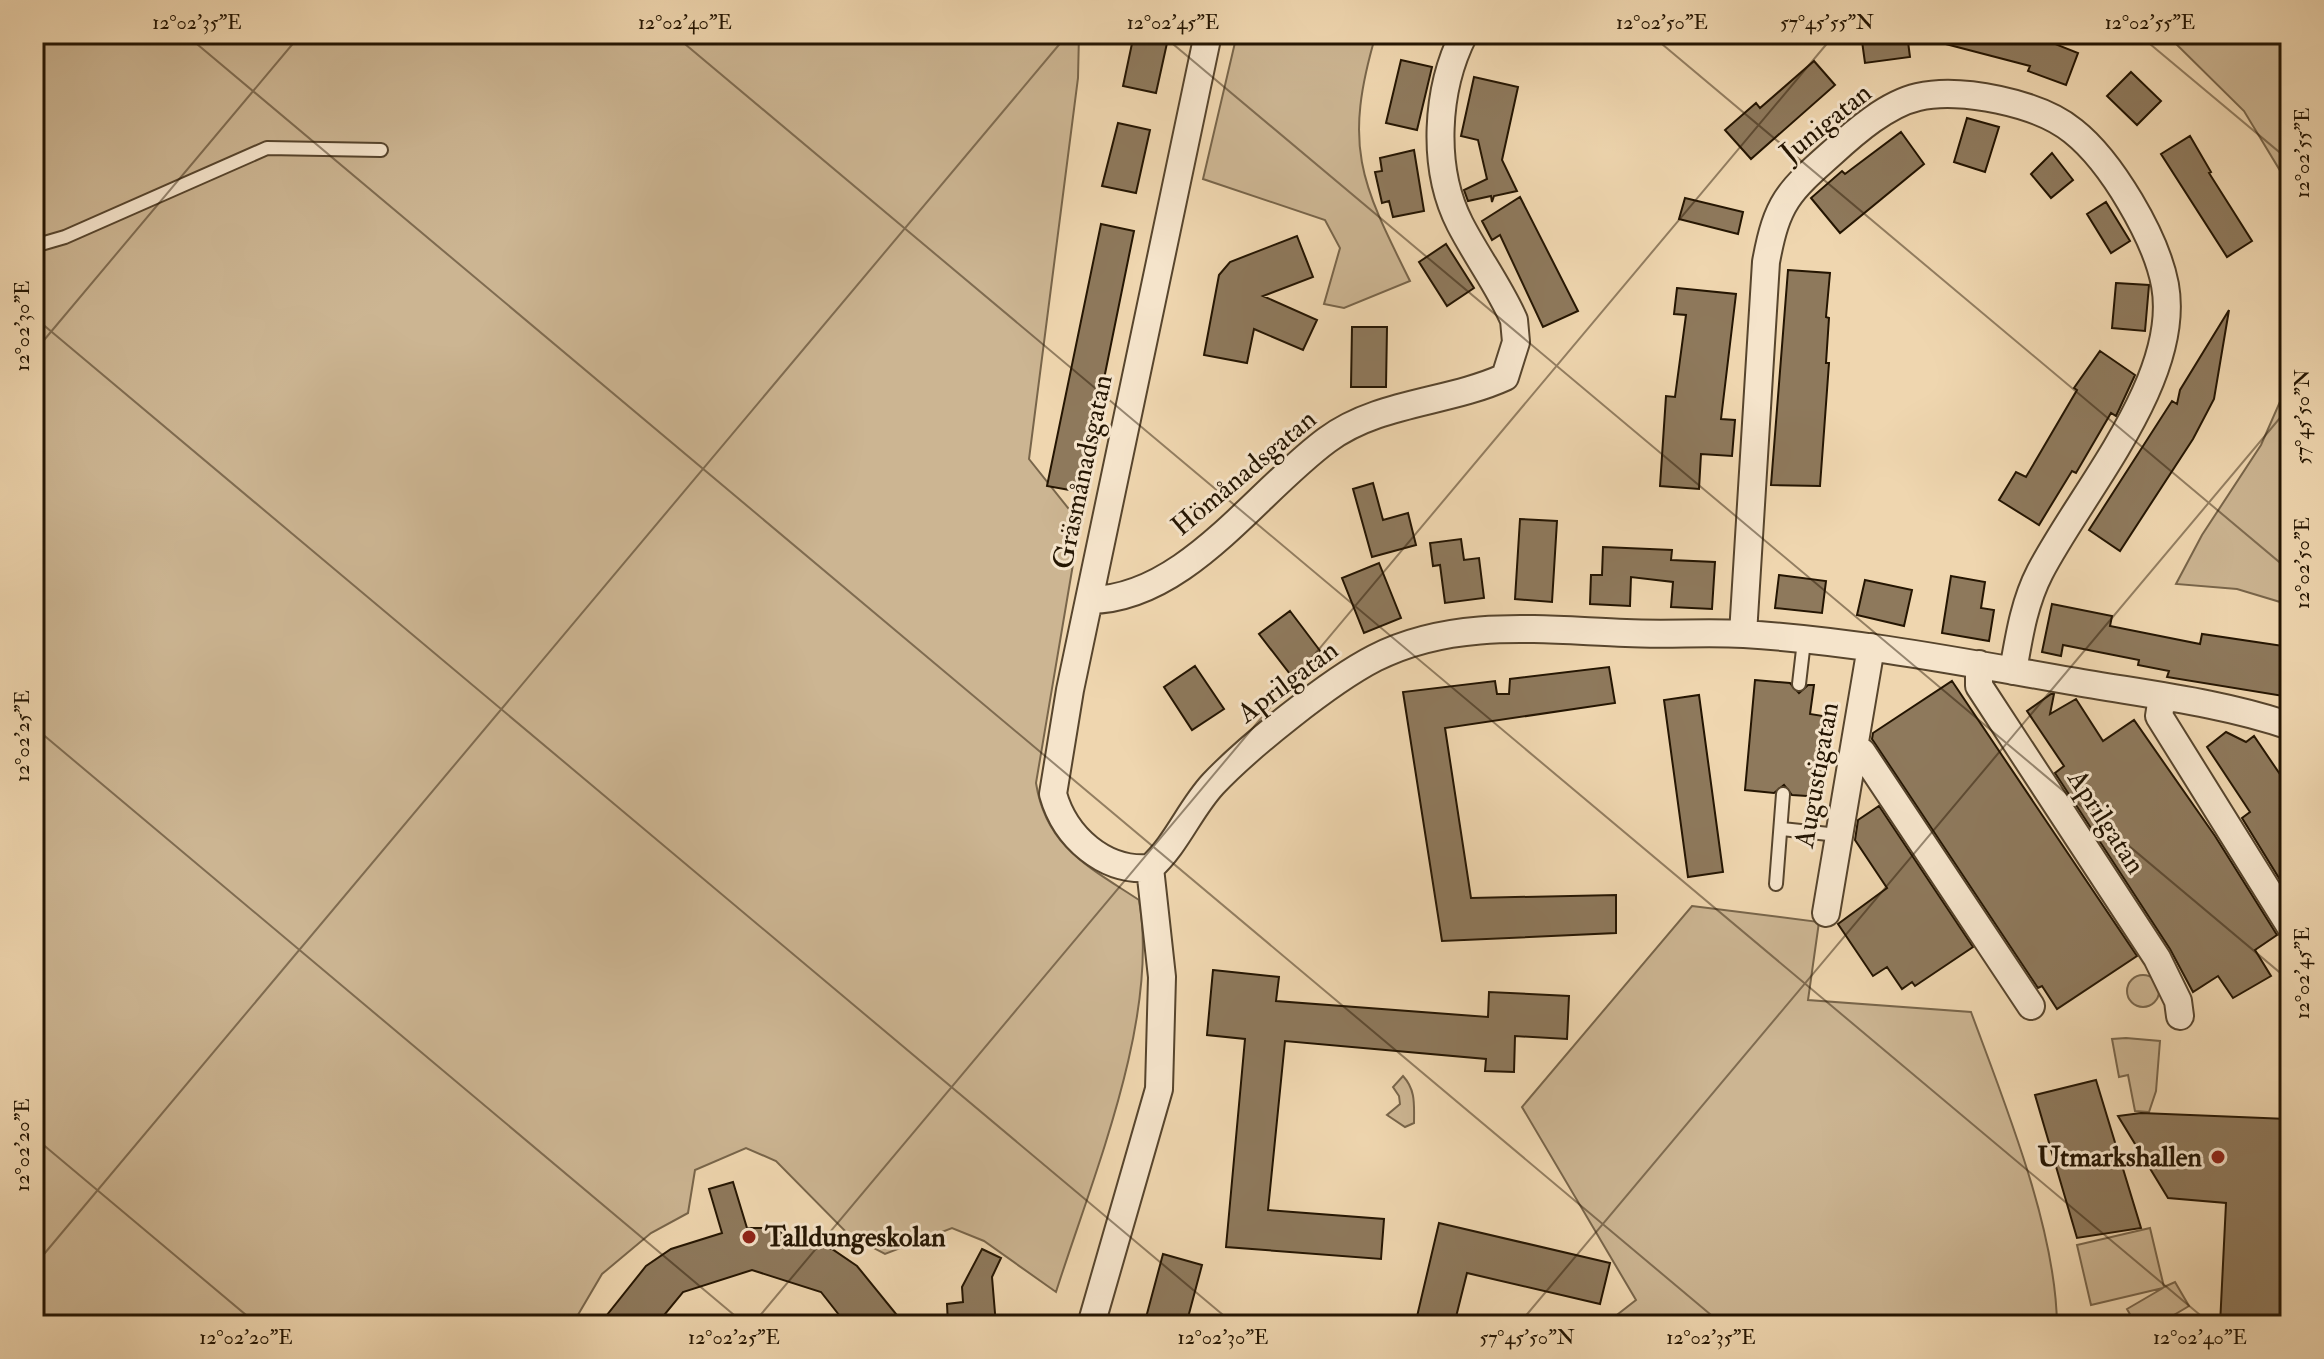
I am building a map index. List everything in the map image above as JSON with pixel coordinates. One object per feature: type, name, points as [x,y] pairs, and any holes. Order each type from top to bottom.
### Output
[{"type":"street","name":"Gräsmånadsgatan","points":[[1150,868],[1120,867],[1082,844],[1057,810],[1053,794],[1090,600],[1208,34]]},
{"type":"street","name":"Hömånadsgatan","points":[[1090,600],[1110,600],[1141,592],[1179,570],[1328,439],[1363,419],[1505,377],[1516,342],[1514,320],[1450,202],[1439,126],[1444,87],[1464,34]]},
{"type":"street","name":"Junigatan","points":[[1743,634],[1766,262],[1775,217],[1788,195],[1866,125],[1914,97],[1961,92],[2033,111],[2073,131],[2113,176],[2147,236],[2165,284],[2163,343],[2151,383],[2038,575],[2023,614],[2013,671]]},
{"type":"street","name":"Aprilgatan","points":[[1150,868],[1163,856],[1193,808],[1214,783],[1254,747],[1332,686],[1372,660],[1404,645],[1430,636],[1492,628],[1743,634],[1871,647],[2162,697],[2236,711],[2290,726]]},
{"type":"street","name":"Augustigatan","points":[[1826,913],[1871,647]]},
{"type":"street","name":"Aprilgatan","points":[[1979,664],[1979,686],[2157,958],[2178,1001],[2180,1016]]},
{"type":"street","points":[[2162,697],[2159,716],[2290,926]]},
{"type":"street","points":[[1855,751],[1862,752],[2031,1006]]},
{"type":"street","points":[[1091,1325],[1159,1089],[1162,977],[1150,868]]},
{"type":"lane","points":[[34,246],[65,237],[267,148],[381,150]]},
{"type":"lane","points":[[1799,684],[1804,641]]},
{"type":"lane","points":[[1776,884],[1783,794]]},
{"type":"lane","points":[[1782,829],[1838,835]]},
{"type":"shaded area","points":[[34,34],[1079,34],[1078,78],[1029,459],[1080,523],[1036,783],[1049,824],[1072,853],[1139,900],[1143,946],[1140,995],[1119,1098],[1056,1292],[984,1241],[952,1228],[885,1254],[849,1235],[776,1161],[746,1148],[695,1170],[688,1213],[651,1233],[602,1274],[572,1325],[34,1325]]},
{"type":"shaded area","points":[[1237,34],[1376,34],[1360,106],[1362,162],[1379,216],[1410,281],[1344,308],[1324,304],[1340,248],[1325,220],[1203,179]]},
{"type":"shaded area","points":[[2166,34],[2290,34],[2290,187],[2244,111]]},
{"type":"shaded area","points":[[2290,379],[2290,605],[2237,589],[2176,584],[2202,535],[2261,445]]},
{"type":"shaded area","points":[[1692,906],[1819,922],[1808,1000],[1971,1012],[2013,1126],[2038,1208],[2048,1249],[2057,1325],[1604,1325],[1636,1300],[1522,1107]]},
{"type":"shaded area","points":[[2143,975],[2154,980],[2159,991],[2154,1002],[2143,1007],[2132,1002],[2127,991],[2132,980]]},
{"type":"shaded area","points":[[2112,1039],[2160,1041],[2156,1091],[2149,1112],[2135,1111],[2128,1075],[2119,1077]]},
{"type":"shaded area","points":[[1403,1076],[1412,1092],[1414,1104],[1414,1123],[1405,1127],[1387,1115],[1400,1104],[1393,1087]]},
{"type":"shaded area","points":[[2150,1228],[2164,1287],[2175,1282],[2189,1306],[2157,1325],[2136,1325],[2127,1309],[2163,1288],[2091,1305],[2077,1245]]},
{"type":"building","points":[[1134,34],[1169,34],[1156,93],[1123,86]]},
{"type":"building","points":[[1861,34],[1907,34],[1910,57],[1865,63]]},
{"type":"building","points":[[1935,34],[2030,34],[2078,53],[2066,85],[2028,71],[2030,66],[1934,41]]},
{"type":"building","points":[[1401,60],[1432,67],[1417,130],[1386,123]]},
{"type":"building","points":[[1814,61],[1835,85],[1751,159],[1725,130],[1756,103],[1760,108]]},
{"type":"building","points":[[2131,72],[2161,101],[2137,125],[2107,96]]},
{"type":"building","points":[[1474,77],[1518,87],[1502,160],[1517,191],[1494,196],[1492,202],[1491,196],[1468,201],[1464,190],[1487,179],[1478,140],[1461,136]]},
{"type":"building","points":[[1967,118],[1999,127],[1985,172],[1954,162]]},
{"type":"building","points":[[1118,123],[1150,130],[1136,193],[1102,186]]},
{"type":"building","points":[[1901,132],[1924,164],[1840,233],[1811,198],[1842,171],[1845,174]]},
{"type":"building","points":[[2190,136],[2209,173],[2252,241],[2227,257],[2161,154]]},
{"type":"building","points":[[1414,150],[1424,211],[1393,217],[1389,201],[1382,203],[1375,172],[1382,171],[1380,158]]},
{"type":"building","points":[[2052,153],[2073,180],[2051,198],[2031,174]]},
{"type":"building","points":[[1520,197],[1578,311],[1543,327],[1500,235],[1492,240],[1482,221]]},
{"type":"building","points":[[1685,198],[1743,212],[1738,234],[1679,219]]},
{"type":"building","points":[[2106,202],[2130,241],[2111,253],[2087,214]]},
{"type":"building","points":[[1101,224],[1134,231],[1081,492],[1047,486]]},
{"type":"building","points":[[1297,236],[1313,277],[1263,296],[1317,320],[1303,350],[1254,329],[1247,363],[1204,355],[1219,275],[1230,262]]},
{"type":"building","points":[[1446,244],[1474,288],[1447,306],[1419,262]]},
{"type":"building","points":[[1788,270],[1830,273],[1826,317],[1829,318],[1826,363],[1829,363],[1820,486],[1771,485]]},
{"type":"building","points":[[2116,283],[2149,285],[2145,331],[2112,328]]},
{"type":"building","points":[[1677,288],[1736,294],[1721,419],[1735,420],[1732,456],[1701,454],[1699,489],[1660,486],[1666,396],[1675,397],[1686,315],[1674,314]]},
{"type":"building","points":[[2229,310],[2214,399],[2193,439],[2120,551],[2089,530],[2172,401],[2177,404],[2180,390]]},
{"type":"building","points":[[1352,327],[1387,327],[1386,387],[1351,387]]},
{"type":"building","points":[[2100,351],[2135,375],[2116,416],[2111,413],[2076,473],[2072,471],[2039,525],[1999,500],[2016,472],[2026,477],[2077,390],[2074,388]]},
{"type":"building","points":[[1373,483],[1383,520],[1408,513],[1416,545],[1372,557],[1353,489]]},
{"type":"building","points":[[1520,519],[1557,521],[1552,602],[1515,599]]},
{"type":"building","points":[[1461,539],[1464,560],[1479,558],[1484,598],[1445,603],[1440,565],[1433,566],[1430,543]]},
{"type":"building","points":[[1603,547],[1672,550],[1671,560],[1715,562],[1712,609],[1671,607],[1673,582],[1631,577],[1630,606],[1590,604],[1591,575],[1602,575]]},
{"type":"building","points":[[1379,563],[1401,618],[1364,633],[1342,578]]},
{"type":"building","points":[[1779,575],[1826,581],[1822,613],[1775,608]]},
{"type":"building","points":[[1951,576],[1985,582],[1981,608],[1994,610],[1989,641],[1942,633]]},
{"type":"building","points":[[1865,580],[1912,590],[1904,626],[1857,615]]},
{"type":"building","points":[[2052,604],[2112,616],[2110,626],[2200,644],[2202,634],[2290,647],[2290,697],[2167,677],[2169,671],[2138,665],[2139,660],[2063,645],[2061,656],[2042,652]]},
{"type":"building","points":[[1290,611],[1327,660],[1297,683],[1259,634]]},
{"type":"building","points":[[1195,666],[1224,709],[1192,730],[1164,687]]},
{"type":"building","points":[[1609,667],[1615,703],[1445,728],[1471,898],[1616,895],[1616,933],[1442,941],[1403,692],[1495,681],[1497,694],[1509,694],[1510,679]]},
{"type":"building","points":[[1755,680],[1790,683],[1799,693],[1808,685],[1814,685],[1810,714],[1829,717],[1822,797],[1792,795],[1784,785],[1774,793],[1745,790]]},
{"type":"building","points":[[1952,681],[2137,956],[2057,1009],[2042,986],[2038,988],[1872,739],[1873,733]]},
{"type":"building","points":[[2054,694],[2050,714],[2076,699],[2103,741],[2134,720],[2215,836],[2277,935],[2255,950],[2271,976],[2233,998],[2218,976],[2193,992],[2170,949],[2055,773],[2064,766],[2027,711]]},
{"type":"building","points":[[1699,695],[1723,872],[1688,877],[1664,700]]},
{"type":"building","points":[[2226,732],[2246,742],[2254,736],[2290,789],[2290,896],[2242,818],[2250,812],[2207,747]]},
{"type":"building","points":[[1879,806],[1973,947],[1915,986],[1912,982],[1902,989],[1887,967],[1873,976],[1838,924],[1887,888],[1855,840],[1858,820]]},
{"type":"building","points":[[1213,970],[1279,977],[1276,1001],[1488,1017],[1489,992],[1569,996],[1567,1039],[1515,1036],[1514,1072],[1485,1071],[1486,1059],[1285,1041],[1268,1210],[1384,1219],[1381,1259],[1226,1247],[1245,1039],[1207,1035]]},
{"type":"building","points":[[2096,1080],[2141,1228],[2077,1238],[2035,1095]]},
{"type":"building","points":[[2141,1113],[2290,1119],[2290,1325],[2220,1325],[2226,1203],[2168,1198],[2118,1116]]},
{"type":"building","points":[[733,1182],[747,1228],[767,1228],[832,1249],[857,1266],[905,1325],[847,1325],[821,1292],[752,1270],[683,1292],[656,1325],[599,1325],[646,1266],[671,1249],[722,1233],[709,1189]]},
{"type":"building","points":[[1439,1223],[1610,1263],[1600,1304],[1467,1273],[1454,1325],[1415,1325]]},
{"type":"building","points":[[982,1249],[1001,1258],[992,1277],[996,1325],[948,1325],[947,1304],[963,1302],[962,1287]]},
{"type":"building","points":[[1163,1254],[1202,1265],[1186,1325],[1144,1325]]},
{"type":"place","name":"Utmarkshallen","points":[[2218,1157]]},
{"type":"place","name":"Talldungeskolan","points":[[749,1237]]}]
